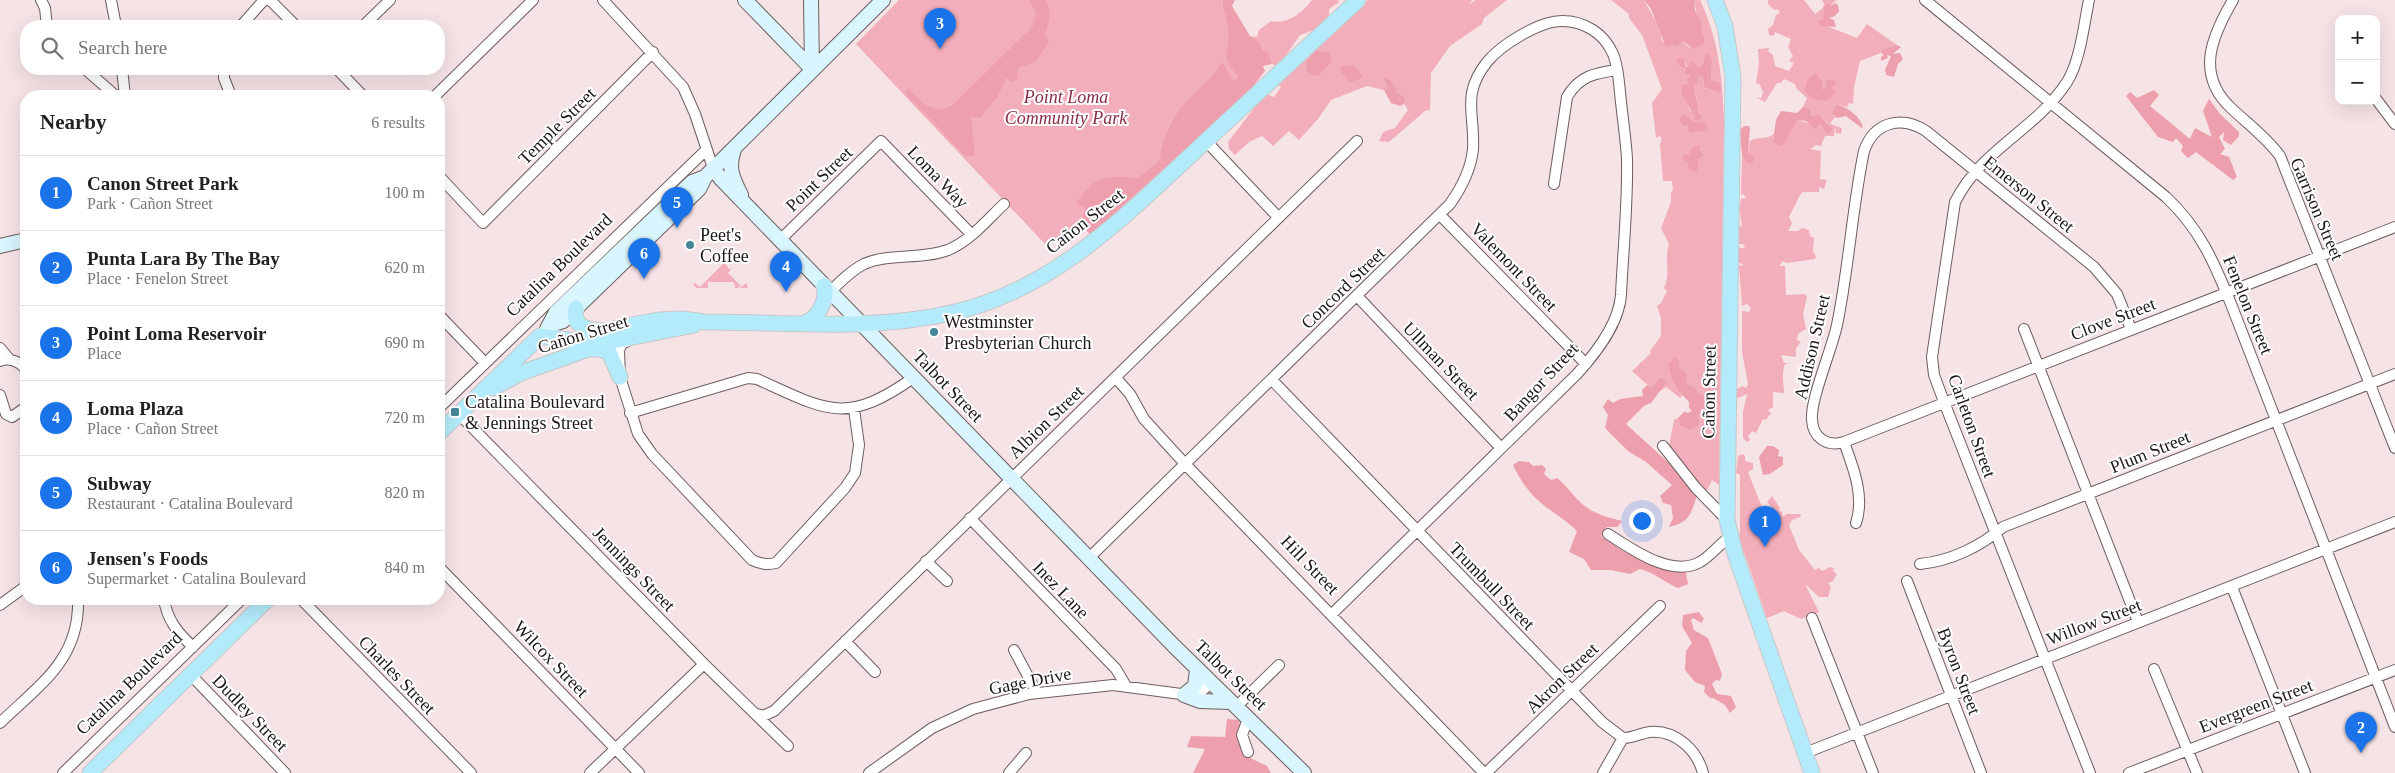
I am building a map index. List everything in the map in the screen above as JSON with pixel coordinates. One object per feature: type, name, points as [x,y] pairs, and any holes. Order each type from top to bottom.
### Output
[{"type":"main road","points":[[745,0],[812,69]]},
{"type":"main road","points":[[811,0],[812,69]]},
{"type":"main road","name":"Catalina Boulevard","points":[[445,427],[545,331],[563,321],[698,189],[709,173],[735,146],[882,0]]},
{"type":"main road","name":"Cañon Street","points":[[545,331],[574,341],[604,332],[659,320],[862,324],[910,320],[954,312],[998,298],[1035,281],[1080,253],[1109,230],[1358,0]]},
{"type":"main road","name":"Cañon Street","points":[[1715,0],[1725,26],[1732,77],[1727,520],[1730,537],[1812,773]]},
{"type":"main road","points":[[735,146],[730,159],[732,175],[748,207]]},
{"type":"main road","name":"Catalina Boulevard","points":[[545,331],[556,312],[582,286],[692,182],[709,173]]},
{"type":"main road","name":"Talbot Street","points":[[709,173],[748,207],[826,291],[862,324],[1197,670],[1304,773]]},
{"type":"main road","points":[[0,246],[20,241]]},
{"type":"main road","points":[[804,323],[814,317],[826,291]]},
{"type":"main road","points":[[576,308],[576,318],[580,326],[588,330],[604,332]]},
{"type":"main road","name":"Cañon Street","points":[[476,397],[521,373],[583,350],[608,342],[706,322]]},
{"type":"main road","points":[[583,350],[600,348],[609,352],[620,377]]},
{"type":"main road","name":"Catalina Boulevard","points":[[96,771],[262,605]]},
{"type":"main road","points":[[1184,695],[1195,686],[1197,670]]},
{"type":"main road","points":[[1184,695],[1200,701],[1233,704]]},
{"type":"street","points":[[41,0],[45,8],[46,20]]},
{"type":"street","points":[[111,0],[115,20]]},
{"type":"street","points":[[246,20],[264,0]]},
{"type":"street","points":[[270,0],[290,20]]},
{"type":"street","points":[[369,20],[390,0]]},
{"type":"street","points":[[441,90],[533,0]]},
{"type":"street","name":"Talbot Street","points":[[603,0],[653,52],[683,87],[695,114],[706,150],[709,173]]},
{"type":"street","name":"Fenelon Street","points":[[1925,0],[2176,206],[2208,251],[2226,292],[2395,727]]},
{"type":"street","name":"Carleton Street","points":[[2089,0],[2072,71],[2066,83],[2036,120],[1998,148],[1976,171],[1959,195],[1953,211],[1932,345],[1932,366],[1944,402],[2090,773]]},
{"type":"street","name":"Garrison Street","points":[[2233,0],[2213,41],[2210,60],[2212,78],[2226,103],[2267,140],[2280,156],[2395,448]]},
{"type":"street","name":"Bangor Street","points":[[1332,614],[1586,364],[1616,318],[1621,302],[1627,159],[1617,70],[1613,54],[1599,34],[1585,25],[1558,21]]},
{"type":"street","name":"Concord Street","points":[[1089,558],[1440,215],[1461,188],[1468,171],[1473,147],[1470,95],[1482,69],[1508,43],[1538,27],[1558,21]]},
{"type":"street","name":"Temple Street","points":[[445,182],[483,223],[653,52]]},
{"type":"street","points":[[1554,184],[1567,96],[1575,85],[1586,76],[1617,70]]},
{"type":"street","points":[[92,75],[109,90]]},
{"type":"street","points":[[123,75],[124,90]]},
{"type":"street","points":[[224,75],[229,90]]},
{"type":"street","points":[[343,75],[356,90]]},
{"type":"street","points":[[2380,104],[2395,124]]},
{"type":"street","name":"Emerson Street","points":[[1880,128],[1900,121],[1917,125],[1976,171],[2103,275],[2122,303],[2131,329]]},
{"type":"street","name":"Addison Street","points":[[1844,442],[1831,444],[1820,438],[1813,426],[1812,410],[1838,323],[1864,151],[1871,137],[1880,128]]},
{"type":"street","name":"Loma Way","points":[[881,141],[972,235]]},
{"type":"street","name":"Point Street","points":[[780,240],[881,141]]},
{"type":"street","points":[[1206,141],[1278,217]]},
{"type":"street","name":"Albion Street","points":[[754,713],[763,716],[774,711],[1010,478],[1116,378],[1357,141]]},
{"type":"street","name":"Catalina Boulevard","points":[[445,402],[706,150]]},
{"type":"street","points":[[826,291],[868,262],[938,253],[956,246],[972,235],[1004,204]]},
{"type":"street","name":"Valemont Street","points":[[1440,215],[1586,364]]},
{"type":"street","name":"Clove Street","points":[[1844,442],[2395,227]]},
{"type":"street","name":"Ullman Street","points":[[1357,296],[1502,448]]},
{"type":"street","points":[[445,321],[485,362]]},
{"type":"street","points":[[2024,329],[2138,622]]},
{"type":"street","points":[[638,336],[622,344],[619,350],[620,377],[638,434],[652,454],[752,560],[768,565],[776,563],[845,488],[855,473],[858,461],[854,409]]},
{"type":"street","points":[[0,348],[5,360],[20,364]]},
{"type":"street","name":"Plum Street","points":[[1920,564],[1945,559],[1989,539],[2002,527],[2395,374]]},
{"type":"street","points":[[630,413],[748,378],[757,379],[814,405],[837,410],[854,409],[877,400],[913,378]]},
{"type":"street","name":"Hill Street","points":[[1116,378],[1130,394],[1144,419],[1186,465],[1485,773]]},
{"type":"street","name":"Trumbull Street","points":[[1272,380],[1602,722],[1622,738]]},
{"type":"street","points":[[0,400],[6,414],[12,417]]},
{"type":"street","points":[[0,423],[20,411]]},
{"type":"street","name":"Jennings Street","points":[[459,414],[704,664],[788,746]]},
{"type":"street","points":[[1844,442],[1853,467],[1860,500],[1856,523]]},
{"type":"street","points":[[1663,446],[1696,488],[1727,520]]},
{"type":"street","name":"Inez Lane","points":[[970,518],[1111,663],[1126,686]]},
{"type":"street","name":"Willow Street","points":[[1805,752],[2395,522]]},
{"type":"street","points":[[1608,534],[1659,562],[1679,566],[1695,564],[1730,537]]},
{"type":"street","points":[[926,561],[947,581]]},
{"type":"street","name":"Wilcox Street","points":[[445,573],[639,773]]},
{"type":"street","name":"Byron Street","points":[[1907,582],[1982,773]]},
{"type":"street","points":[[2232,587],[2305,773]]},
{"type":"street","points":[[0,605],[20,590]]},
{"type":"street","points":[[0,723],[59,666],[73,639],[77,605]]},
{"type":"street","points":[[165,605],[174,628],[193,647]]},
{"type":"street","name":"Catalina Boulevard","points":[[63,773],[236,605]]},
{"type":"street","name":"Charles Street","points":[[307,605],[470,773]]},
{"type":"street","name":"Akron Street","points":[[1485,773],[1660,606]]},
{"type":"street","points":[[1812,618],[1873,773]]},
{"type":"street","points":[[845,641],[875,672]]},
{"type":"street","points":[[1014,650],[1037,693]]},
{"type":"street","points":[[590,773],[704,664]]},
{"type":"street","points":[[1233,704],[1279,665]]},
{"type":"street","points":[[2154,669],[2197,773]]},
{"type":"street","name":"Evergreen Street","points":[[2130,773],[2395,670]]},
{"type":"street","name":"Dudley Street","points":[[191,675],[285,773]]},
{"type":"street","name":"Gage Drive","points":[[869,773],[932,728],[973,709],[1037,693],[1085,686],[1126,686],[1196,696],[1211,683]]},
{"type":"street","points":[[1248,719],[1242,735],[1248,752]]},
{"type":"street","points":[[1603,773],[1622,738],[1652,732],[1677,738],[1693,752],[1703,773]]},
{"type":"street","points":[[1009,773],[1026,753]]},
{"type":"green space","name":"Point Loma Community Park","points":[[899,0],[1221,0],[1261,75],[1186,146],[1134,191],[1106,212],[1077,230],[1046,245],[856,44]]},
{"type":"green space","points":[[1312,0],[1338,0],[1339,2],[1329,9],[1329,15],[1317,29],[1300,35],[1278,67],[1272,64],[1268,52],[1262,50],[1250,36],[1257,37],[1259,30],[1271,21],[1289,20],[1304,9]]},
{"type":"green space","points":[[1368,0],[1472,0],[1469,5],[1475,0],[1507,0],[1484,18],[1482,24],[1450,46],[1431,73],[1430,110],[1425,111],[1389,142],[1379,141],[1383,132],[1395,128],[1408,110],[1404,104],[1406,98],[1398,95],[1389,87],[1384,90],[1367,86],[1331,100],[1318,119],[1299,140],[1289,131],[1273,146],[1262,136],[1249,142],[1235,155],[1229,149],[1228,142],[1261,99],[1266,94],[1274,97],[1281,87],[1277,84]]},
{"type":"green space","points":[[1611,0],[1644,0],[1657,25],[1662,41],[1671,45],[1682,41],[1690,48],[1700,31],[1694,0],[1700,0],[1711,30],[1718,58],[1724,120],[1719,485],[1712,480],[1706,492],[1669,446],[1674,420],[1678,418],[1680,426],[1691,430],[1697,394],[1668,365],[1670,374],[1683,395],[1680,398],[1666,387],[1656,394],[1658,379],[1651,388],[1632,371],[1651,353],[1650,351],[1661,336],[1661,318],[1657,306],[1661,303],[1667,291],[1664,288],[1667,277],[1669,244],[1661,228],[1671,202],[1671,192],[1673,190],[1672,181],[1663,181],[1660,144],[1662,139],[1660,136],[1656,138],[1652,103],[1662,89],[1642,35],[1629,18],[1629,14]],"holes":[[[1712,62],[1711,80],[1719,82],[1717,93],[1704,87],[1703,76],[1698,76],[1694,84],[1699,113],[1690,111],[1686,99],[1691,74],[1688,67],[1697,69]]]},
{"type":"green space","points":[[1768,0],[1804,0],[1815,14],[1823,8],[1822,0],[1836,0],[1826,11],[1822,20],[1824,25],[1857,38],[1867,24],[1897,45],[1882,49],[1881,53],[1860,61],[1854,87],[1853,104],[1849,103],[1847,107],[1836,104],[1832,114],[1835,117],[1830,124],[1842,128],[1841,134],[1836,133],[1835,127],[1834,136],[1825,136],[1821,146],[1816,145],[1810,149],[1821,151],[1820,179],[1827,180],[1824,189],[1819,187],[1819,192],[1803,192],[1800,195],[1789,217],[1792,223],[1788,231],[1798,231],[1802,228],[1809,230],[1810,236],[1814,238],[1813,251],[1816,257],[1815,259],[1786,263],[1783,261],[1779,266],[1785,266],[1786,295],[1805,294],[1807,297],[1803,314],[1806,329],[1798,334],[1797,340],[1801,342],[1796,348],[1796,357],[1781,355],[1784,363],[1791,363],[1785,364],[1784,368],[1784,393],[1773,392],[1773,407],[1768,410],[1771,413],[1766,420],[1763,419],[1756,433],[1752,431],[1748,436],[1750,440],[1747,442],[1743,438],[1743,412],[1747,394],[1738,398],[1736,396],[1736,390],[1742,386],[1746,388],[1748,384],[1742,352],[1742,311],[1749,312],[1751,308],[1747,304],[1742,306],[1739,266],[1744,265],[1738,262],[1739,248],[1745,248],[1743,244],[1739,244],[1739,225],[1742,227],[1740,212],[1739,214],[1741,199],[1746,198],[1743,194],[1741,195],[1742,156],[1743,159],[1748,154],[1750,141],[1774,134],[1773,141],[1797,120],[1823,127],[1829,125],[1819,114],[1812,116],[1810,109],[1803,107],[1807,98],[1796,88],[1795,84],[1784,79],[1781,83],[1777,83],[1765,102],[1756,97],[1761,98],[1765,88],[1763,92],[1759,83],[1756,84],[1759,63],[1758,49],[1769,48],[1768,51],[1773,55],[1775,66],[1789,71],[1794,63],[1789,61],[1793,56],[1788,47],[1791,39],[1775,32],[1774,36],[1769,35],[1768,29],[1773,25],[1776,15],[1780,13],[1778,9],[1774,10],[1768,4]]},
{"type":"green space","points":[[721,257],[729,269],[732,268],[728,273],[742,287],[746,283],[748,288],[741,288],[737,284],[739,288],[735,288],[734,282],[708,282],[708,288],[697,288],[693,285],[695,283],[700,287],[724,263],[720,259]]},
{"type":"green space","points":[[1743,454],[1745,461],[1753,463],[1753,469],[1748,472],[1763,510],[1774,510],[1767,502],[1772,496],[1780,508],[1778,510],[1782,512],[1783,517],[1786,514],[1801,514],[1800,517],[1792,520],[1789,525],[1799,550],[1815,570],[1819,568],[1823,571],[1829,567],[1834,568],[1833,571],[1837,574],[1833,581],[1828,583],[1831,587],[1828,597],[1819,597],[1805,584],[1819,612],[1801,619],[1784,611],[1767,618],[1745,555],[1738,541],[1740,531],[1740,475],[1736,473],[1738,456]]},
{"type":"shaded area","points":[[1029,0],[1045,0],[1049,8],[1050,16],[1045,34],[1049,41],[1036,62],[1017,68],[1018,78],[1012,82],[1006,78],[998,96],[980,118],[971,117],[975,156],[965,156],[905,93],[908,88],[925,105],[941,110],[953,105],[1033,26],[1036,13]]},
{"type":"shaded area","points":[[1222,0],[1235,0],[1232,6],[1250,36],[1260,44],[1262,50],[1268,52],[1272,64],[1263,66],[1265,71],[1247,94],[1091,235],[1081,225],[1085,208],[1076,203],[1090,187],[1096,182],[1109,177],[1138,178],[1160,160],[1164,141],[1176,115],[1185,103],[1213,75],[1222,62],[1234,81],[1239,77],[1228,63],[1226,57],[1229,35]]},
{"type":"shaded area","points":[[1644,0],[1694,0],[1695,9],[1702,23],[1701,31],[1705,40],[1703,44],[1693,49],[1683,41],[1677,46],[1671,45],[1666,47],[1651,9]]},
{"type":"shaded area","points":[[1835,3],[1838,5],[1839,11],[1835,16],[1829,18],[1834,20],[1836,27],[1821,26],[1818,22],[1822,20],[1825,11],[1823,8],[1827,4],[1831,6]]},
{"type":"shaded area","points":[[1897,45],[1901,47],[1893,54],[1900,53],[1903,59],[1898,64],[1894,77],[1886,75],[1885,70],[1891,56],[1887,55],[1888,58],[1881,61],[1881,57],[1884,55],[1881,53],[1882,49]]},
{"type":"shaded area","points":[[1316,51],[1330,53],[1332,61],[1319,75],[1313,76],[1307,71],[1306,61]]},
{"type":"shaded area","points":[[1706,53],[1712,62],[1711,80],[1719,82],[1721,89],[1718,93],[1704,87],[1703,77],[1698,76],[1697,83],[1694,85],[1699,113],[1703,117],[1698,121],[1694,119],[1695,115],[1681,95],[1682,85],[1689,84],[1687,81],[1691,74],[1685,74],[1686,68],[1680,66],[1677,61],[1679,58],[1684,60],[1686,67],[1689,66],[1691,61],[1694,62],[1698,68],[1703,65]]},
{"type":"shaded area","points":[[1354,65],[1362,76],[1360,79],[1350,82],[1341,72],[1341,66]]},
{"type":"shaded area","points":[[1816,74],[1823,83],[1822,90],[1827,87],[1826,81],[1833,80],[1836,83],[1832,88],[1835,93],[1827,101],[1813,99],[1805,91],[1808,80]]},
{"type":"shaded area","points":[[1387,77],[1397,89],[1395,92],[1406,98],[1404,104],[1400,106],[1391,103],[1384,90],[1388,87],[1383,78]]},
{"type":"shaded area","points":[[2154,90],[2159,95],[2150,106],[2190,139],[2195,128],[2212,137],[2203,111],[2209,99],[2220,114],[2239,132],[2239,136],[2231,145],[2223,140],[2224,132],[2219,137],[2225,149],[2220,154],[2229,157],[2237,177],[2233,180],[2196,152],[2188,158],[2181,151],[2183,146],[2176,138],[2173,142],[2158,137],[2126,96],[2130,92],[2137,98]]},
{"type":"shaded area","points":[[1836,104],[1845,107],[1853,113],[1860,120],[1863,129],[1846,116],[1837,118],[1832,114]]},
{"type":"shaded area","points":[[1803,107],[1810,109],[1812,116],[1819,114],[1832,129],[1830,133],[1826,133],[1820,125],[1815,129],[1806,121],[1797,120],[1785,143],[1779,146],[1773,141],[1776,120],[1781,111],[1797,113]]},
{"type":"shaded area","points":[[1684,114],[1696,123],[1704,121],[1708,131],[1689,132],[1688,125],[1684,126],[1679,120]]},
{"type":"shaded area","points":[[1744,126],[1749,126],[1750,129],[1748,153],[1755,158],[1752,163],[1747,163],[1742,156],[1740,130]]},
{"type":"shaded area","points":[[1700,145],[1699,150],[1704,155],[1698,159],[1696,171],[1689,170],[1688,162],[1682,158],[1684,155],[1689,154],[1693,147]]},
{"type":"shaded area","points":[[1675,357],[1679,361],[1678,366],[1686,373],[1687,384],[1695,388],[1698,394],[1706,395],[1710,404],[1699,412],[1699,425],[1691,430],[1680,426],[1678,418],[1685,411],[1687,413],[1692,411],[1689,408],[1689,402],[1678,390],[1670,374],[1668,364]]},
{"type":"shaded area","points":[[1663,378],[1666,383],[1651,403],[1644,406],[1626,424],[1681,474],[1697,495],[1686,520],[1669,527],[1673,518],[1671,505],[1663,503],[1660,496],[1672,485],[1646,462],[1628,451],[1605,428],[1608,415],[1603,407],[1608,399],[1613,403],[1620,399],[1643,396],[1642,390],[1647,385],[1651,388],[1658,379]]},
{"type":"shaded area","points":[[1767,446],[1773,446],[1779,450],[1778,456],[1783,457],[1783,465],[1770,474],[1763,475],[1759,457]]},
{"type":"shaded area","points":[[1519,461],[1529,462],[1533,466],[1542,465],[1546,469],[1544,474],[1551,480],[1557,478],[1589,509],[1622,521],[1617,527],[1607,527],[1601,536],[1623,551],[1665,570],[1685,569],[1688,584],[1678,588],[1640,569],[1630,574],[1611,570],[1591,570],[1584,559],[1569,552],[1577,531],[1531,493],[1513,465]]},
{"type":"shaded area","points":[[1699,612],[1704,619],[1701,623],[1693,618],[1691,620],[1694,630],[1708,638],[1722,674],[1720,681],[1716,680],[1712,684],[1717,694],[1731,696],[1736,707],[1730,713],[1725,705],[1710,698],[1704,692],[1705,686],[1695,682],[1685,670],[1686,651],[1692,643],[1682,626],[1683,615]]},
{"type":"shaded area","points":[[1227,719],[1239,720],[1246,756],[1267,766],[1271,773],[1193,773],[1205,749],[1187,747],[1191,736],[1225,737]]},
{"type":"place","name":"Point Loma Reservoir","points":[[940,49]]},
{"type":"place","name":"Subway","points":[[677,228]]},
{"type":"place","name":"Peet's Coffee","points":[[690,245]]},
{"type":"place","name":"Jensen's Foods","points":[[644,279]]},
{"type":"place","name":"Loma Plaza","points":[[786,292]]},
{"type":"place","name":"Westminster Presbyterian Church","points":[[934,332]]},
{"type":"place","name":"Catalina Boulevard & Jennings Street","points":[[455,412]]},
{"type":"place","name":"Canon Street Park","points":[[1765,547]]},
{"type":"place","name":"Punta Lara By The Bay","points":[[2361,753]]}]
